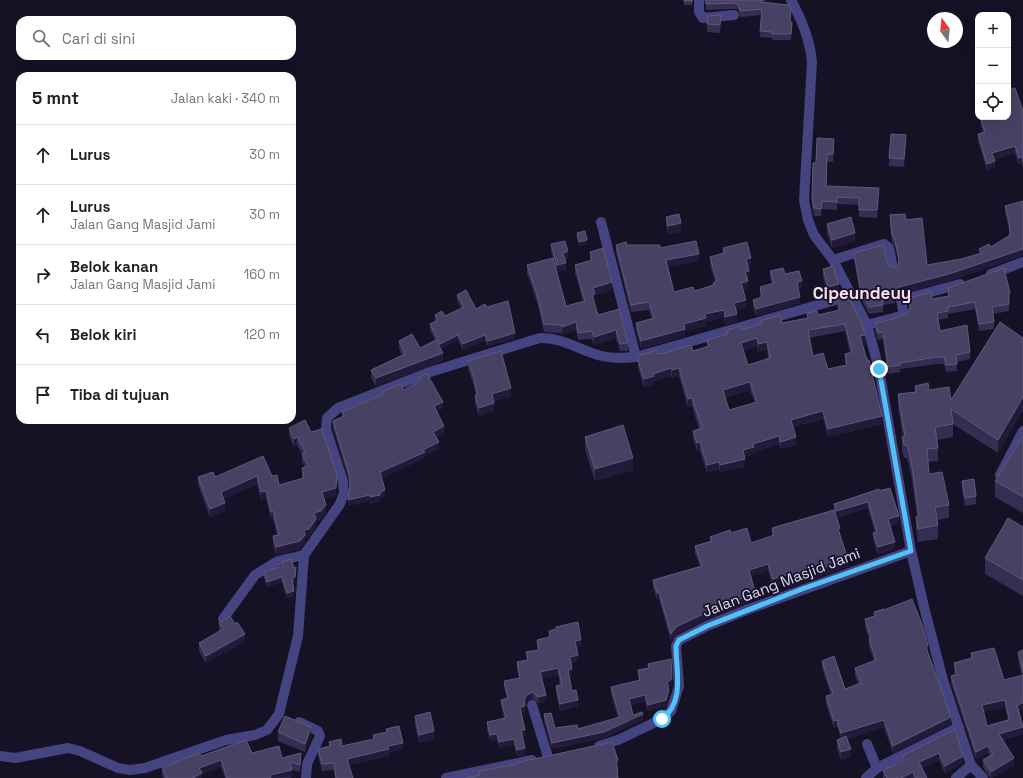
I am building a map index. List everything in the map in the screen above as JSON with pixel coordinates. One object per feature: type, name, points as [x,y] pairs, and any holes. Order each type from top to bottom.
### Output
[{"type":"street","points":[[699,0],[699,12],[703,18],[734,15]]},
{"type":"street","points":[[791,0],[803,22],[811,56],[804,200],[808,220],[814,234],[833,260],[853,295],[867,325],[879,369],[911,551],[943,680],[971,765],[983,778]]},
{"type":"street","points":[[601,222],[636,357]]},
{"type":"street","points":[[833,260],[884,244],[889,248],[893,268]]},
{"type":"street","points":[[983,276],[1023,262]]},
{"type":"street","points":[[867,325],[904,315],[901,300],[971,281]]},
{"type":"street","points":[[0,756],[15,758],[68,748],[118,768],[130,770],[145,768],[226,740],[255,735],[267,730],[286,717],[298,636],[304,555],[342,499],[344,481],[326,429],[328,418],[338,408],[430,372],[540,338],[558,340],[602,356],[619,358],[636,357],[853,295]]},
{"type":"street","points":[[1000,475],[1023,431]]},
{"type":"street","name":"Jalan Gang Masjid Jami","points":[[591,747],[618,740],[667,715],[674,704],[678,686],[676,646],[679,640],[691,633],[802,589],[911,551]]},
{"type":"street","points":[[223,619],[255,575],[278,561],[304,555]]},
{"type":"street","points":[[446,778],[551,756],[532,705]]},
{"type":"street","points":[[286,717],[318,731],[320,734],[307,764],[306,778]]},
{"type":"street","points":[[866,778],[877,768],[959,727]]},
{"type":"street","points":[[867,744],[877,768]]},
{"type":"street","points":[[956,778],[971,765]]},
{"type":"building","points":[[705,0],[764,0],[760,2],[789,5],[791,9],[790,22],[792,22],[791,34],[772,34],[772,32],[760,31],[762,9],[740,11],[738,4],[706,4]]},
{"type":"building","points":[[721,15],[720,25],[707,24],[708,16]]},
{"type":"building","points":[[1015,88],[1023,111],[1023,162],[1022,157],[1019,158],[1015,146],[992,153],[995,161],[987,164],[978,134],[985,132],[981,120],[1011,120],[1011,89]]},
{"type":"building","points":[[891,134],[906,135],[904,159],[889,158]]},
{"type":"building","points":[[817,138],[834,139],[833,154],[827,154],[826,186],[879,188],[877,210],[859,210],[859,198],[837,197],[837,202],[822,201],[821,209],[814,208],[812,199],[813,163],[816,163]]},
{"type":"building","points":[[1023,201],[1023,249],[949,274],[899,287],[895,291],[895,296],[882,298],[883,305],[869,307],[861,292],[854,253],[883,245],[888,265],[894,268],[898,266],[899,260],[895,240],[892,235],[890,215],[905,214],[906,220],[922,218],[927,265],[961,259],[982,253],[979,249],[989,244],[991,247],[1010,235],[1009,221],[1005,206]]},
{"type":"building","points":[[679,214],[681,223],[668,226],[666,217]]},
{"type":"building","points":[[851,217],[855,233],[832,240],[827,224]]},
{"type":"building","points":[[585,231],[587,240],[579,242],[577,233]]},
{"type":"building","points":[[565,241],[568,251],[563,253],[566,263],[557,265],[551,244]]},
{"type":"building","points":[[696,241],[699,254],[666,260],[674,292],[693,287],[694,291],[714,285],[713,283],[717,281],[710,257],[724,253],[723,248],[747,242],[751,258],[746,259],[749,271],[745,272],[748,281],[741,283],[746,300],[734,303],[737,314],[725,317],[724,310],[705,314],[706,318],[684,324],[685,329],[641,341],[636,323],[654,318],[649,302],[631,305],[616,245],[626,242],[627,245],[660,245],[660,248]]},
{"type":"building","points":[[603,248],[612,282],[593,288],[595,294],[592,295],[598,315],[619,309],[628,343],[620,344],[616,330],[594,337],[592,331],[578,333],[576,322],[562,327],[561,325],[544,324],[538,298],[527,265],[553,258],[566,306],[585,301],[575,265],[592,260],[590,252]]},
{"type":"building","points":[[833,266],[839,284],[828,287],[823,269]]},
{"type":"building","points":[[783,268],[785,274],[799,271],[802,281],[797,282],[800,297],[756,309],[753,300],[762,297],[760,287],[774,283],[770,271]]},
{"type":"building","points":[[1004,268],[1010,293],[1008,293],[1009,304],[992,307],[994,322],[979,324],[975,302],[948,307],[948,311],[937,313],[940,331],[967,325],[970,352],[956,355],[957,364],[946,365],[944,357],[936,357],[900,363],[900,365],[888,367],[883,332],[878,333],[875,323],[894,319],[908,313],[910,307],[909,298],[931,292],[932,299],[949,296],[948,288]]},
{"type":"building","points":[[466,290],[476,309],[485,304],[487,307],[508,301],[515,333],[488,341],[485,335],[463,344],[458,335],[440,344],[430,324],[438,320],[435,315],[442,311],[445,316],[464,307],[457,295]]},
{"type":"building","points":[[848,296],[862,324],[865,335],[860,336],[867,360],[869,360],[882,416],[828,429],[823,411],[819,412],[791,420],[796,437],[781,442],[779,436],[753,444],[754,447],[743,450],[745,459],[720,465],[719,462],[707,465],[700,442],[697,443],[693,431],[702,428],[692,398],[688,399],[679,368],[672,370],[671,368],[653,374],[654,376],[644,379],[638,361],[638,356],[657,350],[658,354],[665,353],[691,345],[693,351],[709,346],[707,340],[728,334],[728,330],[740,326],[741,330],[761,324],[760,321],[780,315],[782,323],[808,318],[807,313],[817,311],[818,315],[840,310],[837,299]],"holes":[[[845,324],[852,352],[845,354],[847,365],[828,369],[823,353],[813,356],[808,330]],[[757,338],[758,344],[767,342],[770,358],[748,365],[741,343]],[[750,382],[757,402],[729,410],[723,390]]]},
{"type":"building","points":[[1000,322],[1023,338],[1023,397],[998,440],[951,409],[953,424],[935,427],[938,448],[927,449],[929,474],[942,472],[949,505],[935,507],[938,525],[918,529],[916,517],[919,516],[911,460],[907,445],[904,445],[902,437],[905,436],[898,394],[916,392],[915,386],[928,383],[929,390],[949,387],[951,400]]},
{"type":"building","points":[[412,334],[420,348],[436,340],[443,353],[376,378],[371,370],[405,354],[399,341]]},
{"type":"building","points":[[501,351],[511,388],[492,394],[494,403],[479,408],[475,396],[477,395],[474,378],[468,361]]},
{"type":"building","points":[[427,374],[443,402],[434,406],[444,426],[433,432],[439,442],[423,450],[425,452],[380,472],[385,490],[380,492],[380,495],[370,497],[370,495],[348,500],[350,486],[349,474],[333,421],[344,416],[342,412],[383,394],[382,392],[401,384],[403,390],[421,381],[419,377]]},
{"type":"building","points":[[305,420],[311,432],[322,429],[337,474],[336,488],[322,492],[326,505],[321,511],[314,513],[316,519],[309,529],[304,530],[305,535],[300,541],[276,547],[273,536],[279,535],[273,511],[271,512],[266,491],[261,492],[257,476],[221,492],[225,503],[210,509],[198,477],[213,472],[215,477],[263,456],[272,476],[277,475],[279,485],[304,478],[302,468],[308,466],[302,454],[305,452],[297,437],[294,439],[289,428]]},
{"type":"building","points":[[623,425],[633,458],[595,469],[585,437]]},
{"type":"building","points":[[1023,436],[1023,497],[995,481]]},
{"type":"building","points":[[974,479],[976,496],[965,498],[962,481]]},
{"type":"building","points":[[890,488],[899,516],[888,519],[895,542],[878,547],[873,533],[877,532],[868,502],[836,511],[834,504],[879,489],[879,491]]},
{"type":"building","points":[[834,510],[840,528],[838,529],[848,559],[790,580],[789,574],[773,579],[768,564],[749,570],[755,591],[747,594],[748,596],[705,613],[676,627],[671,634],[659,592],[657,593],[653,580],[702,566],[695,546],[712,541],[710,537],[730,530],[731,533],[747,528],[751,543],[774,535],[772,528]]},
{"type":"building","points":[[1008,518],[1023,527],[1023,580],[985,558]]},
{"type":"building","points":[[291,559],[294,568],[296,567],[295,577],[292,578],[294,591],[287,593],[282,577],[267,582],[264,572],[283,566],[282,562]]},
{"type":"building","points":[[912,599],[923,627],[928,646],[926,647],[951,717],[893,746],[884,720],[841,733],[837,720],[834,721],[826,696],[833,694],[822,661],[834,656],[845,689],[861,683],[855,668],[876,660],[869,639],[871,638],[865,619],[875,616],[874,612],[884,610]]},
{"type":"building","points":[[230,616],[235,624],[237,622],[245,634],[206,656],[199,643],[223,629],[219,623]]},
{"type":"building","points":[[578,622],[581,640],[575,641],[578,655],[570,657],[572,669],[568,670],[572,691],[576,690],[578,700],[560,704],[556,686],[562,684],[558,668],[540,672],[546,695],[538,697],[533,692],[527,695],[524,700],[525,706],[520,707],[525,730],[521,730],[525,748],[517,750],[514,739],[499,742],[497,734],[490,735],[487,722],[506,718],[501,700],[508,698],[504,681],[520,678],[517,662],[528,660],[526,652],[539,650],[537,640],[550,637],[549,631],[556,629],[556,627]]},
{"type":"building","points":[[994,648],[1004,680],[1023,675],[1023,703],[1017,705],[1023,727],[999,734],[1014,758],[991,772],[983,760],[993,754],[988,746],[976,752],[951,676],[957,674],[954,663],[972,658],[971,653]],"holes":[[[1005,700],[1009,718],[1008,720],[987,726],[982,705]]]},
{"type":"building","points":[[1023,650],[1023,673],[1018,652]]},
{"type":"building","points":[[671,659],[672,679],[667,682],[669,690],[666,700],[648,705],[645,695],[629,699],[633,715],[642,712],[643,714],[604,732],[552,743],[544,714],[551,713],[555,728],[577,725],[578,729],[620,717],[611,687],[640,680],[638,670],[649,668],[648,664]]},
{"type":"building","points":[[430,712],[434,731],[419,735],[415,716]]},
{"type":"building","points":[[285,716],[311,727],[305,744],[278,732]]},
{"type":"building","points":[[399,726],[403,743],[388,746],[389,749],[347,759],[353,778],[336,778],[334,763],[322,764],[318,749],[330,746],[329,742],[341,739],[342,746],[374,739],[373,735],[387,732],[386,729]]},
{"type":"building","points":[[955,729],[963,756],[945,766],[939,753],[919,762],[927,778],[916,778],[913,772],[901,778],[887,778],[883,770],[904,761],[902,756]]},
{"type":"building","points":[[846,736],[851,749],[841,752],[837,740]]},
{"type":"building","points":[[246,740],[252,753],[279,746],[282,758],[301,753],[300,765],[290,762],[292,770],[270,775],[271,778],[227,778],[221,760],[199,768],[202,773],[193,778],[166,778],[162,768],[199,753],[201,756]]},
{"type":"building","points":[[612,742],[618,760],[616,761],[618,778],[464,778],[480,775],[479,771],[513,765],[520,762]]},
{"type":"district","name":"Cipeundeuy","points":[[862,293]]},
{"type":"route","points":[[662,719],[671,711],[678,689],[676,646],[679,640],[691,633],[749,609],[911,551],[879,369]]}]
